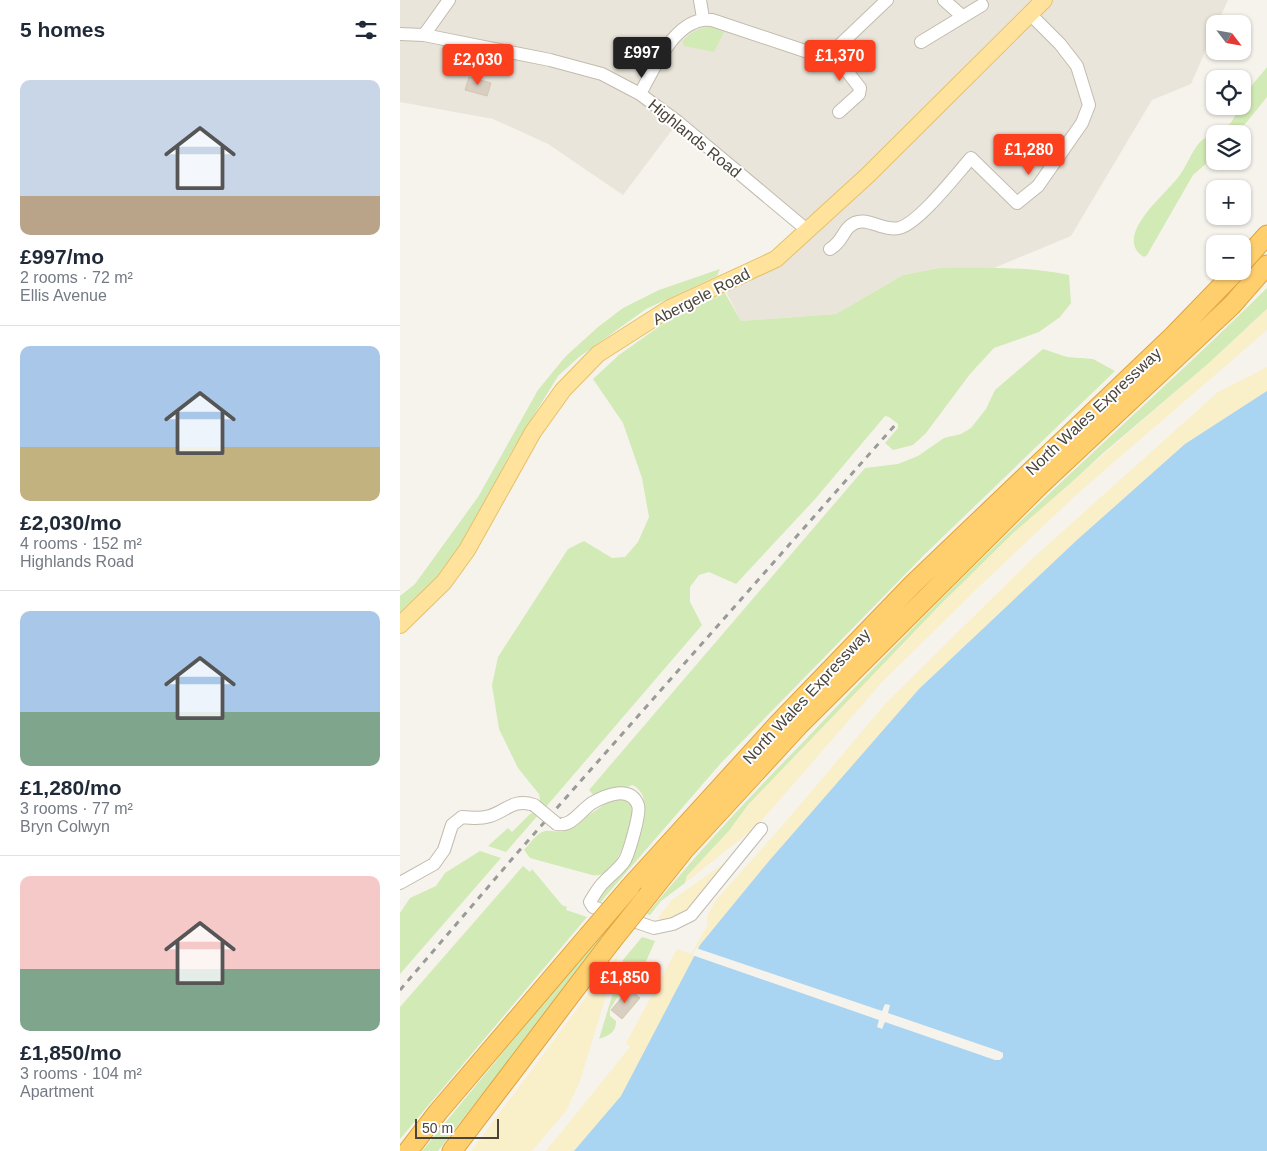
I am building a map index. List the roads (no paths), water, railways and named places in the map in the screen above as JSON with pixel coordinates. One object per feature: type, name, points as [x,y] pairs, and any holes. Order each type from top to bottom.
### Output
[{"type":"highway","points":[[1251,254],[1267,235]]},
{"type":"highway","name":"North Wales Expressway","points":[[452,1151],[610,943],[684,850],[800,724],[1041,484],[1232,305],[1267,265]]},
{"type":"highway","name":"North Wales Expressway","points":[[408,1151],[438,1112],[630,887],[779,723],[913,584],[1173,336],[1227,280]]},
{"type":"main road","name":"Abergele Road","points":[[400,625],[444,582],[468,550],[533,432],[562,390],[598,354],[670,308],[776,259],[868,175],[1044,0]]},
{"type":"street","points":[[424,35],[449,0]]},
{"type":"street","points":[[700,0],[703,18]]},
{"type":"street","points":[[640,94],[678,31],[703,18],[826,58],[887,0]]},
{"type":"street","points":[[944,0],[962,16]]},
{"type":"street","points":[[921,42],[982,4]]},
{"type":"street","points":[[830,249],[840,240],[850,226],[860,221],[870,222],[883,228],[899,228],[911,222],[971,158],[1017,204],[1038,186],[1082,123],[1089,105],[1076,66],[1060,44],[1030,14]]},
{"type":"street","name":"Highlands Road","points":[[400,34],[424,35],[559,62],[602,74],[640,94],[678,122],[807,230]]},
{"type":"street","points":[[832,52],[860,88],[859,94],[839,112]]},
{"type":"street","points":[[1232,305],[1267,278]]},
{"type":"street","points":[[400,883],[434,864],[444,850],[452,826],[462,818],[475,819],[491,816],[504,808],[519,803],[534,805],[557,824],[563,825],[574,819],[590,804],[618,792],[628,793],[635,799],[639,808],[638,818],[625,860],[596,890],[590,902],[593,907],[654,928],[673,924],[691,915],[761,829]]},
{"type":"water","points":[[1267,391],[1267,1151],[574,1151],[621,1096],[700,945],[769,861],[919,689],[1077,540],[1185,444]]},
{"type":"railway","points":[[400,990],[518,852],[895,425]]}]
